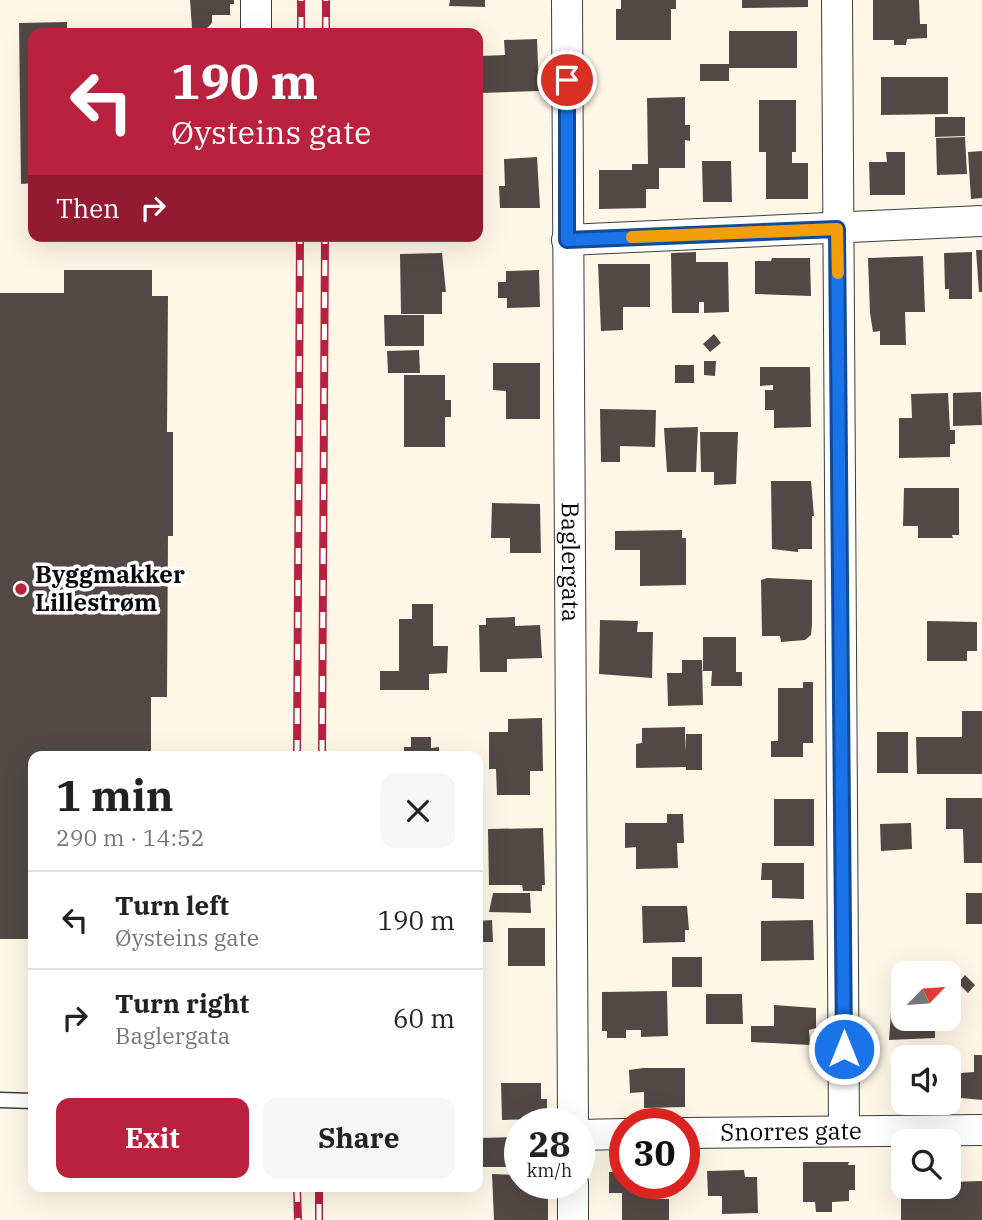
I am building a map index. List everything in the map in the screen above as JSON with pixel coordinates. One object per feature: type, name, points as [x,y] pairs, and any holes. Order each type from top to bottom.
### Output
[{"type":"street","points":[[256,0],[256,28]]},
{"type":"street","name":"Baglergata","points":[[567,0],[573,1108]]},
{"type":"street","points":[[837,0],[844,1131]]},
{"type":"street","points":[[567,240],[982,221]]},
{"type":"street","name":"Snorres gate","points":[[700,1133],[982,1130]]},
{"type":"street","points":[[573,1199],[573,1220]]},
{"type":"lane","points":[[0,1100],[28,1101]]},
{"type":"building","points":[[190,0],[234,0],[234,4],[230,4],[230,15],[212,15],[212,23],[207,28],[192,28]]},
{"type":"building","points":[[450,0],[485,0],[485,7],[449,6]]},
{"type":"building","points":[[621,0],[676,0],[676,9],[671,9],[671,40],[616,40],[616,9],[621,9]]},
{"type":"building","points":[[742,0],[808,0],[808,7],[742,8]]},
{"type":"building","points":[[873,0],[919,0],[920,24],[927,24],[927,38],[907,39],[906,45],[894,45],[894,40],[873,40]]},
{"type":"building","points":[[67,22],[67,28],[28,28],[28,183],[21,184],[19,23]]},
{"type":"building","points":[[729,31],[797,31],[797,68],[729,68],[729,81],[700,81],[700,64],[729,64]]},
{"type":"building","points":[[537,39],[539,91],[483,93],[483,56],[505,55],[504,40]]},
{"type":"building","points":[[881,77],[948,77],[948,114],[881,115]]},
{"type":"building","points":[[685,97],[685,125],[690,125],[690,141],[685,140],[685,168],[659,168],[659,189],[646,189],[646,208],[599,209],[599,170],[632,170],[632,164],[648,164],[647,98]]},
{"type":"building","points":[[759,100],[796,100],[796,152],[792,152],[792,163],[808,163],[808,199],[766,199],[766,152],[759,152]]},
{"type":"building","points":[[935,117],[965,117],[965,136],[935,137]]},
{"type":"building","points":[[965,137],[967,174],[937,175],[936,138]]},
{"type":"building","points":[[982,151],[982,198],[971,199],[968,152]]},
{"type":"building","points":[[886,152],[905,152],[905,195],[870,195],[869,162],[887,162]]},
{"type":"building","points":[[537,157],[540,208],[500,208],[499,186],[505,186],[504,159]]},
{"type":"building","points":[[702,161],[731,161],[732,202],[703,202]]},
{"type":"building","points":[[976,250],[982,250],[982,292],[979,292]]},
{"type":"building","points":[[696,252],[696,262],[728,262],[729,312],[704,313],[704,302],[699,302],[699,313],[672,313],[671,253]]},
{"type":"building","points":[[972,252],[972,299],[949,299],[949,289],[945,289],[944,253]]},
{"type":"building","points":[[442,253],[446,292],[442,292],[442,314],[401,314],[400,254]]},
{"type":"building","points":[[923,256],[925,312],[905,312],[906,345],[880,345],[880,331],[873,332],[870,313],[868,258]]},
{"type":"building","points":[[772,258],[810,258],[811,296],[755,294],[755,261],[771,261]]},
{"type":"building","points":[[598,264],[650,264],[650,307],[623,307],[623,330],[601,331]]},
{"type":"building","points":[[64,270],[152,270],[152,296],[168,296],[167,432],[173,432],[173,536],[168,536],[167,697],[151,697],[151,751],[28,751],[28,939],[0,939],[0,293],[64,293]]},
{"type":"building","points":[[539,270],[540,307],[507,308],[507,298],[498,298],[498,282],[506,282],[506,271]]},
{"type":"building","points":[[384,315],[424,315],[424,346],[385,346]]},
{"type":"building","points":[[714,334],[721,343],[710,352],[703,344]]},
{"type":"building","points":[[419,350],[420,373],[388,373],[387,351]]},
{"type":"building","points":[[704,361],[716,361],[715,376],[704,375]]},
{"type":"building","points":[[493,363],[540,363],[540,419],[506,419],[506,391],[493,390]]},
{"type":"building","points":[[675,365],[694,365],[694,383],[675,383]]},
{"type":"building","points":[[760,367],[810,367],[811,427],[774,428],[774,410],[765,410],[765,390],[773,390],[773,385],[760,386]]},
{"type":"building","points":[[404,375],[445,375],[445,400],[451,400],[451,417],[445,417],[445,447],[404,447]]},
{"type":"building","points":[[981,392],[982,425],[953,426],[953,393]]},
{"type":"building","points":[[948,393],[950,430],[955,430],[955,444],[950,444],[950,457],[899,458],[899,418],[912,418],[911,394]]},
{"type":"building","points":[[600,409],[656,410],[655,447],[620,446],[620,462],[601,462]]},
{"type":"building","points":[[698,427],[696,472],[667,472],[664,428]]},
{"type":"building","points":[[700,432],[738,432],[736,484],[714,485],[714,472],[701,472]]},
{"type":"building","points":[[771,481],[811,481],[814,516],[812,549],[798,549],[798,552],[772,549]]},
{"type":"building","points":[[904,488],[959,488],[959,535],[952,535],[953,538],[918,538],[918,526],[903,526]]},
{"type":"building","points":[[492,503],[540,504],[541,553],[510,553],[510,538],[491,538]]},
{"type":"building","points":[[682,530],[682,538],[686,538],[686,585],[640,586],[640,550],[615,550],[615,531]]},
{"type":"building","points":[[761,580],[812,580],[811,635],[805,640],[781,642],[780,636],[762,636]]},
{"type":"building","points":[[412,604],[433,604],[433,646],[448,646],[447,673],[429,674],[429,690],[380,690],[380,671],[399,671],[399,619],[412,619]]},
{"type":"building","points":[[515,617],[515,626],[540,625],[542,658],[507,659],[507,672],[480,672],[479,625],[486,625],[486,618]]},
{"type":"building","points":[[600,620],[638,621],[637,632],[653,632],[652,678],[599,674]]},
{"type":"building","points":[[927,621],[977,622],[977,651],[967,651],[967,661],[927,661]]},
{"type":"building","points":[[703,637],[736,637],[736,672],[742,672],[742,686],[711,686],[712,671],[703,671]]},
{"type":"building","points":[[682,660],[702,660],[703,705],[668,706],[667,673],[682,673]]},
{"type":"building","points":[[803,682],[813,682],[813,743],[803,743],[803,757],[771,757],[771,741],[778,741],[778,688],[803,688]]},
{"type":"building","points":[[962,711],[982,711],[982,774],[917,774],[916,737],[962,737]]},
{"type":"building","points":[[542,718],[543,771],[530,771],[530,795],[497,795],[496,769],[489,769],[489,732],[508,732],[508,719]]},
{"type":"building","points":[[685,727],[685,752],[686,734],[702,734],[702,770],[686,770],[686,767],[636,768],[636,744],[642,743],[642,728]]},
{"type":"building","points":[[877,732],[908,732],[908,773],[877,773]]},
{"type":"building","points":[[411,737],[431,737],[431,748],[439,747],[439,751],[404,751],[404,747],[411,747]]},
{"type":"building","points":[[946,798],[982,798],[982,863],[964,863],[963,829],[946,829]]},
{"type":"building","points":[[774,799],[814,799],[814,846],[774,846]]},
{"type":"building","points":[[667,814],[683,814],[684,843],[677,843],[678,868],[636,869],[636,847],[625,848],[625,823],[667,823]]},
{"type":"building","points":[[911,823],[912,849],[881,851],[880,824]]},
{"type":"building","points":[[543,828],[545,885],[542,885],[542,891],[523,891],[522,885],[489,885],[488,829]]},
{"type":"building","points":[[762,863],[804,863],[804,899],[772,898],[772,880],[761,880]]},
{"type":"building","points":[[493,893],[530,893],[531,913],[489,912]]},
{"type":"building","points":[[966,893],[982,893],[982,924],[966,924]]},
{"type":"building","points":[[642,906],[687,906],[689,930],[685,930],[685,942],[643,943]]},
{"type":"building","points":[[492,920],[493,942],[483,942],[483,921]]},
{"type":"building","points":[[813,920],[814,960],[761,961],[761,921]]},
{"type":"building","points":[[508,928],[545,928],[545,966],[508,966]]},
{"type":"building","points":[[672,957],[702,957],[702,987],[672,987]]},
{"type":"building","points":[[965,975],[975,985],[968,993],[961,986],[961,980]]},
{"type":"building","points":[[667,991],[668,1036],[641,1037],[641,1030],[626,1030],[626,1038],[607,1038],[607,1031],[602,1031],[602,992]]},
{"type":"building","points":[[706,994],[742,994],[743,1024],[706,1024]]},
{"type":"building","points":[[774,1005],[816,1008],[816,1028],[809,1030],[810,1045],[751,1042],[751,1026],[774,1026]]},
{"type":"building","points":[[891,1012],[891,1031],[935,1031],[935,1038],[889,1040]]},
{"type":"building","points":[[974,1055],[982,1055],[982,1100],[961,1098],[961,1073],[974,1072]]},
{"type":"building","points":[[685,1068],[685,1107],[644,1108],[644,1092],[630,1093],[629,1070]]},
{"type":"building","points":[[501,1083],[541,1083],[541,1099],[547,1099],[547,1108],[504,1108],[502,1120]]},
{"type":"building","points":[[504,1137],[504,1167],[483,1167],[483,1138]]},
{"type":"building","points":[[803,1162],[849,1162],[848,1165],[855,1165],[855,1190],[849,1190],[849,1201],[832,1202],[832,1212],[816,1212],[815,1202],[803,1202]]},
{"type":"building","points":[[744,1170],[745,1177],[757,1177],[758,1213],[722,1214],[722,1196],[708,1196],[707,1171]]},
{"type":"building","points":[[492,1174],[504,1174],[504,1199],[548,1199],[548,1220],[494,1220]]},
{"type":"building","points":[[982,1181],[982,1220],[901,1220],[901,1199],[961,1199],[961,1182]]},
{"type":"building","points":[[622,1199],[669,1199],[669,1220],[622,1220]]},
{"type":"railway","points":[[301,0],[301,28]]},
{"type":"railway","points":[[326,0],[326,28]]},
{"type":"railway","points":[[297,751],[300,242]]},
{"type":"railway","points":[[322,751],[325,242]]},
{"type":"railway","points":[[297,1192],[298,1220]]},
{"type":"railway","points":[[319,1192],[319,1220]]},
{"type":"slow traffic","points":[[632,237],[837,229],[838,273]]},
{"type":"place","name":"Byggmakker Lillestrøm","points":[[21,589]]},
{"type":"route","points":[[567,80],[567,240],[837,229],[844,1049]]}]
